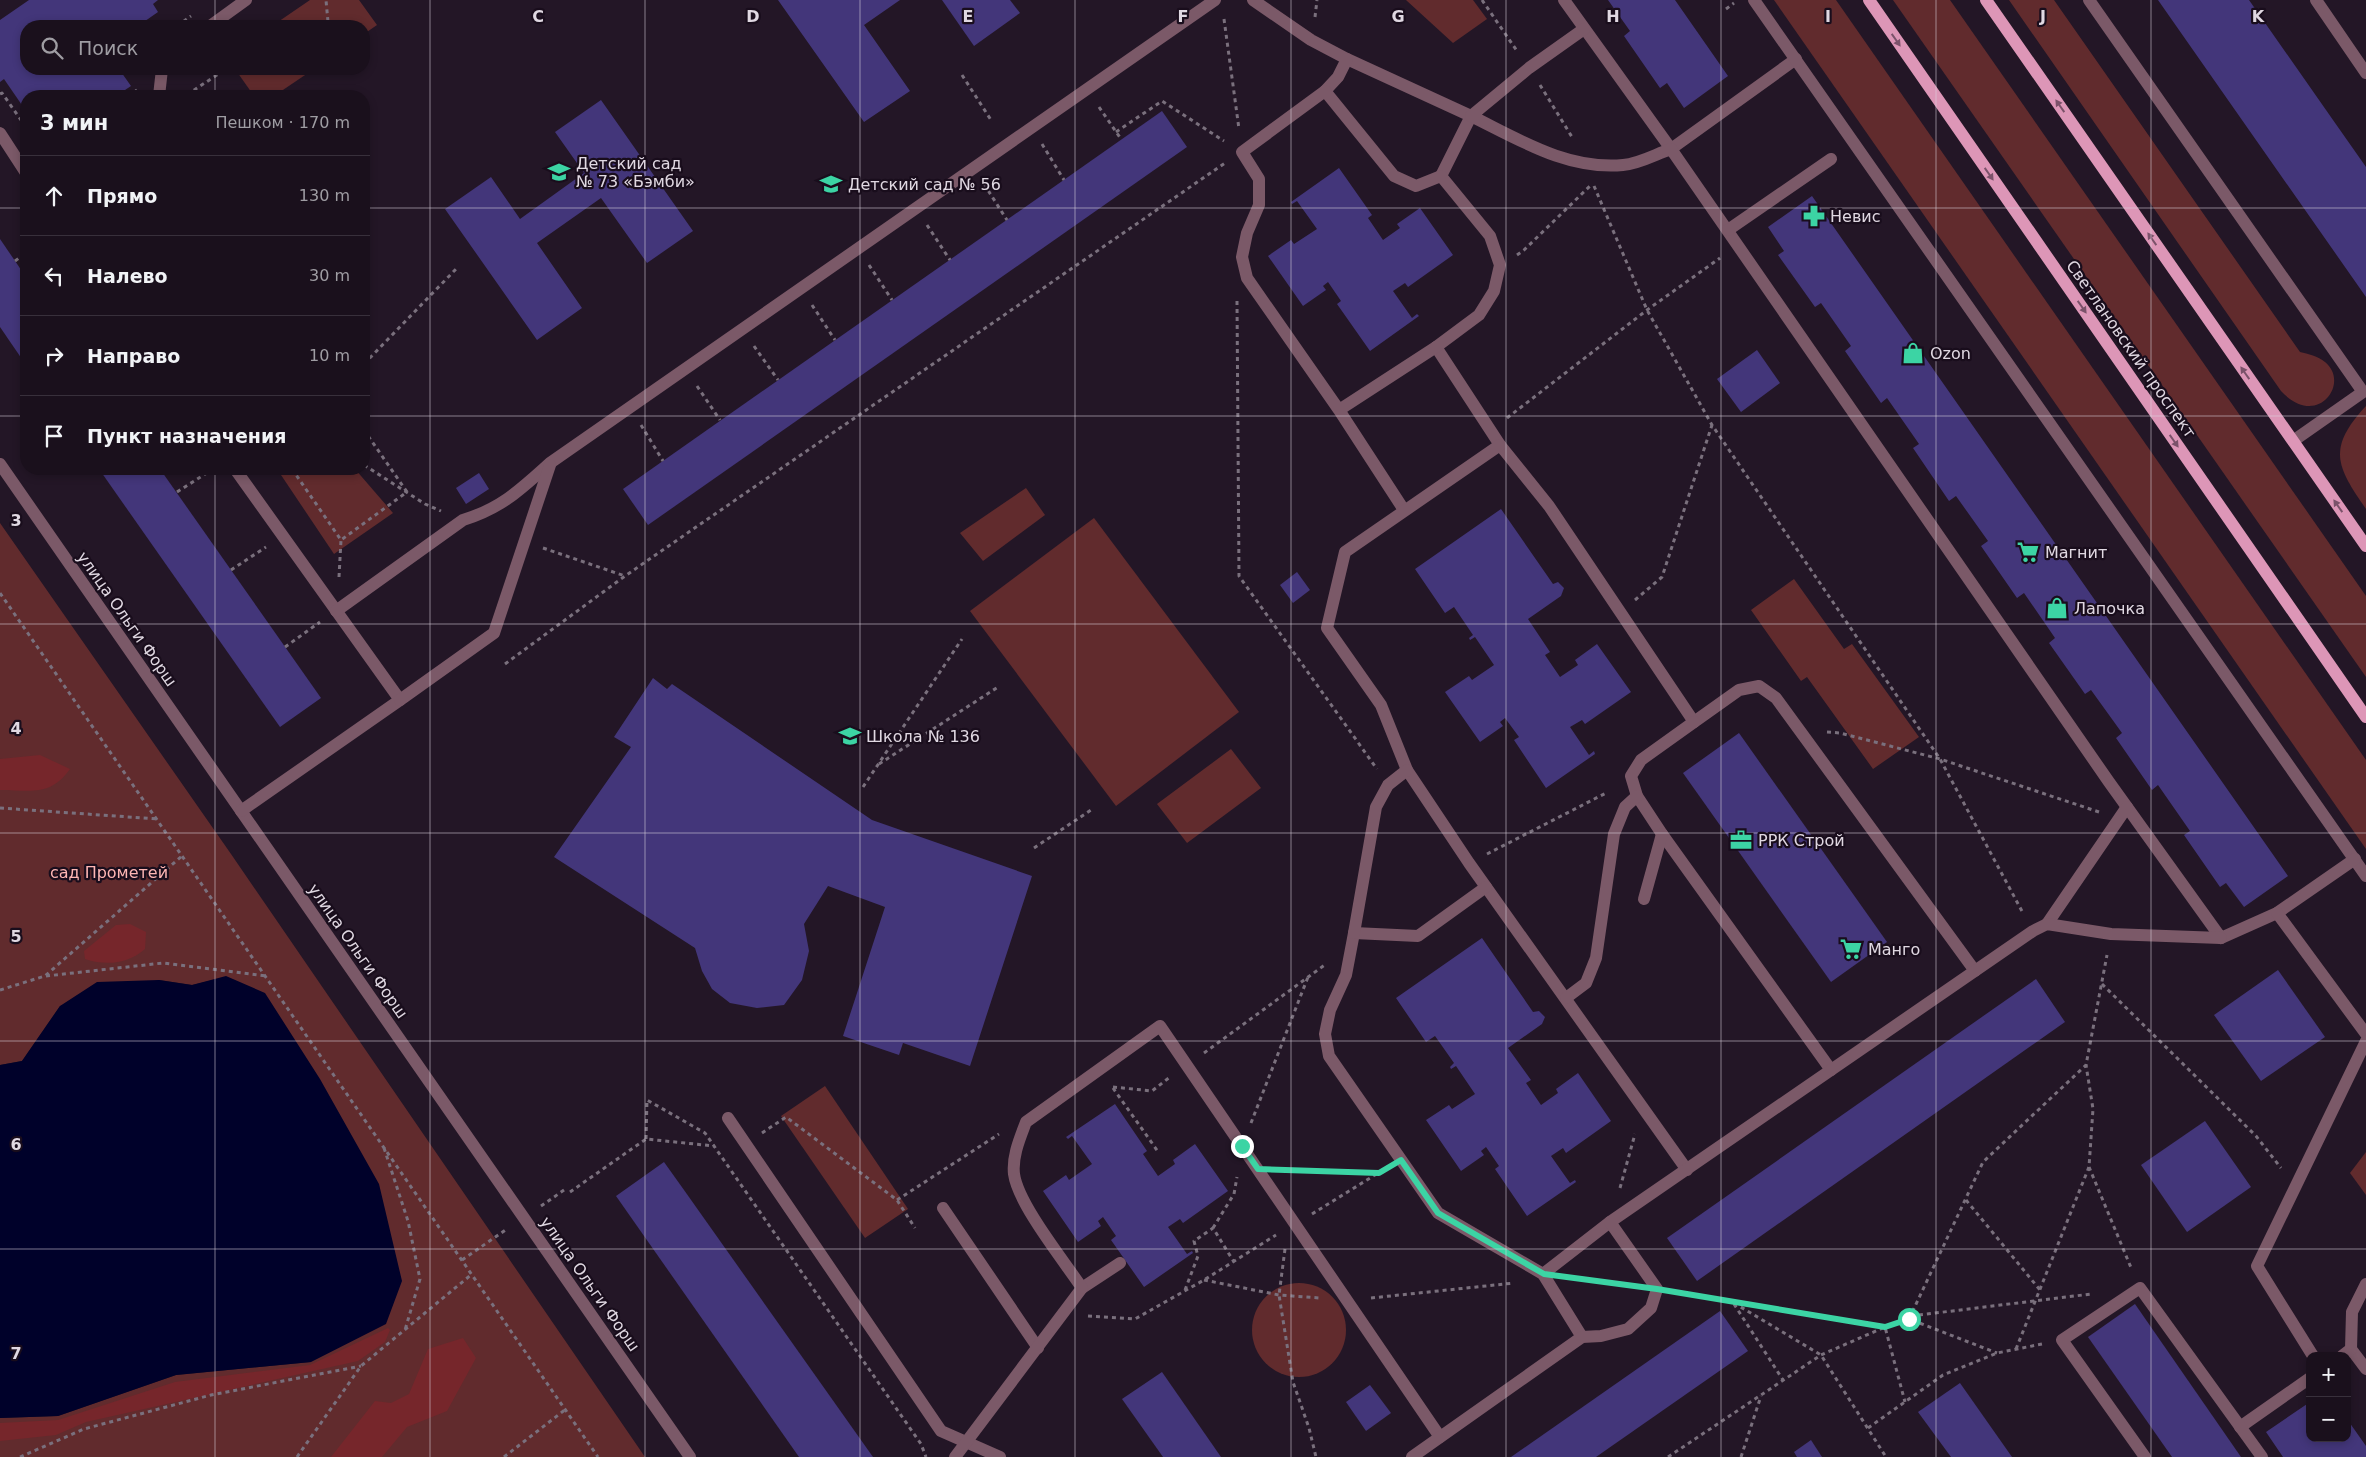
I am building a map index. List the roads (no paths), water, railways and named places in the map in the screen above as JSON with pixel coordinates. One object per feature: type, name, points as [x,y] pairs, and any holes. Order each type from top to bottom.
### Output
[{"type":"main road","name":"Светлановский проспект","points":[[1869,0],[2366,717]]},
{"type":"main road","points":[[1986,0],[2366,546]]},
{"type":"street","points":[[218,20],[246,0]]},
{"type":"street","points":[[1253,0],[1311,40],[1347,59],[1552,155],[1586,165],[1625,165],[1671,149],[1796,60]]},
{"type":"street","points":[[1564,0],[1728,230],[2127,807],[2221,938]]},
{"type":"street","points":[[1754,0],[2366,876]]},
{"type":"street","points":[[2089,0],[2365,391],[2293,441]]},
{"type":"street","points":[[2316,0],[2366,73]]},
{"type":"street","points":[[336,611],[463,520],[485,513],[515,494],[550,463],[1031,128],[1219,5]]},
{"type":"street","points":[[1325,91],[1394,176],[1416,186],[1440,176],[1471,116],[1529,68],[1584,29]]},
{"type":"street","points":[[1347,59],[1338,77],[1325,91],[1242,152],[1259,179],[1260,205],[1247,233],[1242,257],[1247,278],[1339,410],[1404,510]]},
{"type":"street","points":[[157,90],[161,75]]},
{"type":"street","points":[[0,133],[20,164]]},
{"type":"street","points":[[1728,230],[1831,159]]},
{"type":"street","points":[[1339,410],[1436,347],[1478,315],[1494,291],[1500,265],[1490,236],[1440,176]]},
{"type":"street","points":[[1436,347],[1500,445],[1549,506],[1694,722]]},
{"type":"street","points":[[1500,445],[1345,552],[1327,628],[1381,705],[1407,770],[1469,864],[1687,1170]]},
{"type":"street","points":[[241,811],[494,633],[550,463]]},
{"type":"street","name":"улица Ольги Форш","points":[[0,464],[690,1457]]},
{"type":"street","points":[[239,475],[400,700]]},
{"type":"street","points":[[1831,1070],[1662,834],[1637,796],[1632,776],[1641,760],[1739,690],[1759,686],[1776,698],[1975,971]]},
{"type":"street","points":[[1407,770],[1388,785],[1376,807],[1346,975],[1330,1010],[1324,1034],[1329,1056],[1438,1213],[1544,1274],[1582,1337]]},
{"type":"street","points":[[1566,998],[1586,983],[1596,958],[1614,834],[1626,807],[1637,796]]},
{"type":"street","points":[[1544,1274],[1610,1222],[2033,931],[2047,924],[2127,807]]},
{"type":"street","points":[[1644,899],[1662,834]]},
{"type":"street","points":[[2047,924],[2111,934],[2221,938],[2278,913],[2355,860]]},
{"type":"street","points":[[1353,939],[1418,936],[1486,887]]},
{"type":"street","points":[[2278,913],[2366,1034]]},
{"type":"street","points":[[1082,1288],[1020,1195],[1014,1172],[1017,1147],[1026,1122],[1160,1026],[1258,1169],[1291,1226],[1347,1300],[1440,1437]]},
{"type":"street","points":[[2311,1352],[2257,1266],[2366,1041]]},
{"type":"street","points":[[728,1118],[941,1431],[1000,1457]]},
{"type":"street","points":[[943,1208],[1038,1348]]},
{"type":"street","points":[[1412,1457],[1582,1337],[1601,1336],[1628,1329],[1651,1308],[1657,1289],[1610,1222]]},
{"type":"street","points":[[956,1457],[1082,1288],[1120,1263]]},
{"type":"street","points":[[2346,1352],[2352,1312],[2366,1284]]},
{"type":"street","points":[[2145,1457],[2062,1340],[2140,1288],[2262,1457]]},
{"type":"street","points":[[2351,1356],[2366,1369]]},
{"type":"street","points":[[2240,1427],[2306,1381]]},
{"type":"water","points":[[226,976],[265,993],[320,1079],[379,1184],[402,1281],[386,1324],[311,1362],[176,1375],[58,1416],[0,1418],[0,1065],[22,1061],[60,1006],[97,982],[159,980],[192,985]]},
{"type":"place","name":"Детский сад № 73 «Бэмби»","points":[[559,172]]},
{"type":"place","name":"Детский сад № 56","points":[[831,184]]},
{"type":"place","name":"Невис","points":[[1814,216]]},
{"type":"place","name":"Ozon","points":[[1913,353]]},
{"type":"place","name":"Магнит","points":[[2028,552]]},
{"type":"place","name":"Лапочка","points":[[2057,608]]},
{"type":"place","name":"Школа № 136","points":[[850,736]]},
{"type":"place","name":"РРК Строй","points":[[1741,840]]},
{"type":"place","name":"Манго","points":[[1851,949]]},
{"type":"park label","name":"сад Прометей","points":[[109,872]]}]
